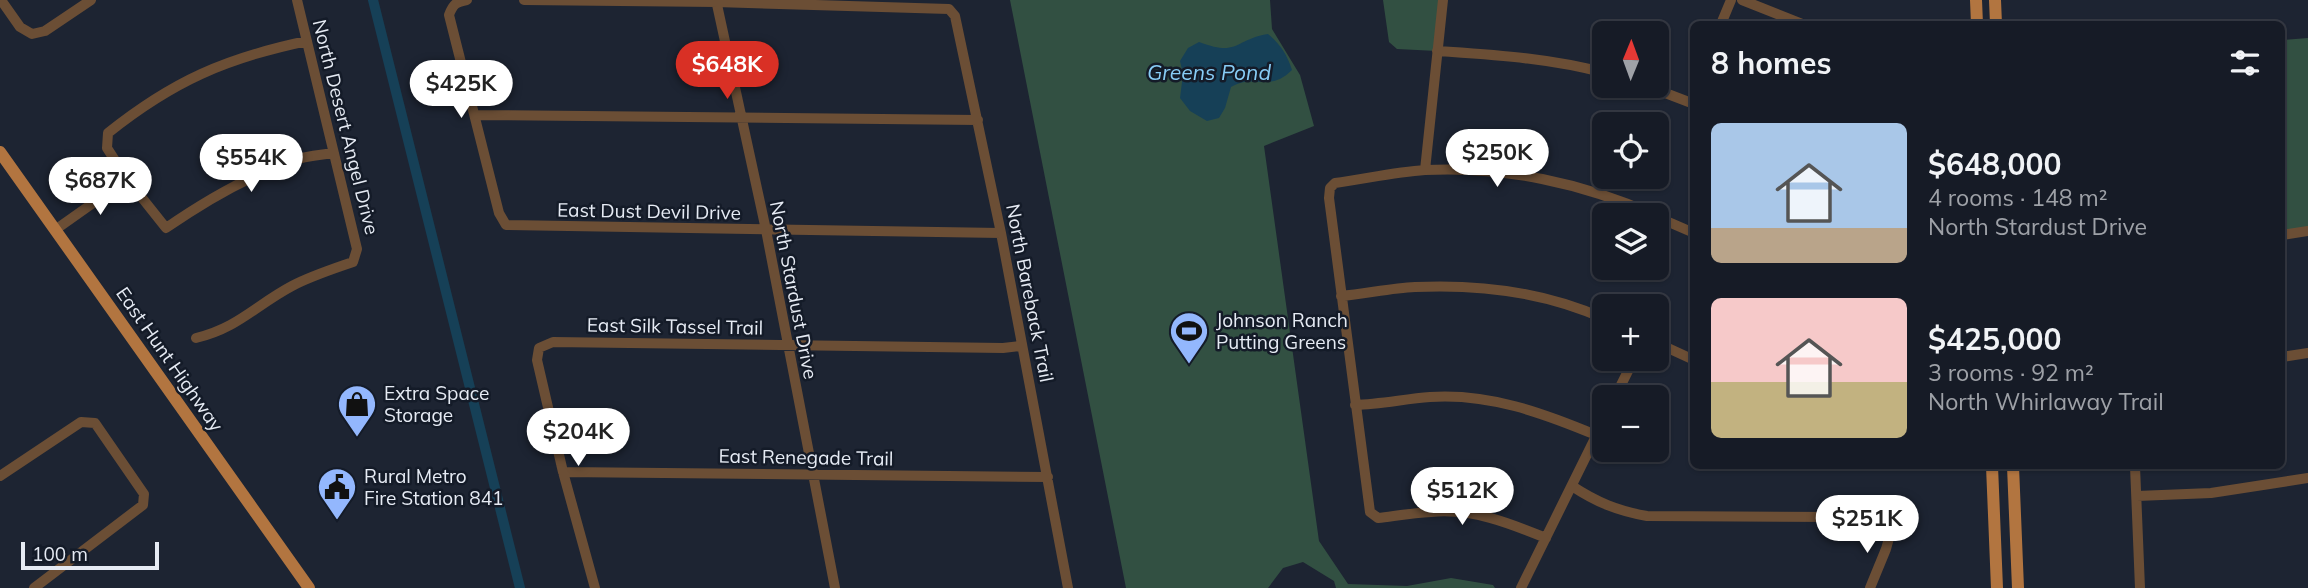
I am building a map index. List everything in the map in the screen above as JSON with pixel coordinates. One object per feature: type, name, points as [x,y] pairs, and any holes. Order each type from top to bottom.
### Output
[{"type":"main road","points":[[1976,0],[1977,21]]},
{"type":"main road","points":[[1995,0],[1996,21]]},
{"type":"main road","name":"East Hunt Highway","points":[[0,152],[309,588]]},
{"type":"main road","points":[[1993,469],[1997,588]]},
{"type":"main road","points":[[2013,469],[2018,588]]},
{"type":"street","points":[[1,0],[20,27],[32,34],[45,32],[90,0]]},
{"type":"street","name":"North Desert Angel Drive","points":[[196,338],[234,325],[293,286],[354,262],[357,248],[297,0]]},
{"type":"street","points":[[467,0],[457,2],[449,15],[475,115],[978,120]]},
{"type":"street","points":[[524,0],[716,1]]},
{"type":"street","points":[[1425,170],[1443,0]]},
{"type":"street","points":[[1722,21],[1731,0]]},
{"type":"street","points":[[1742,0],[1794,21]]},
{"type":"street","name":"North Bareback Trail","points":[[716,1],[938,6],[948,9],[955,16],[1002,233],[1068,588]]},
{"type":"street","name":"North Stardust Drive","points":[[716,1],[766,230],[835,588]]},
{"type":"street","points":[[307,41],[262,50],[209,69],[164,92],[108,133],[107,148],[127,179],[166,228],[200,205],[249,178],[293,160],[334,153]]},
{"type":"street","points":[[1437,51],[1558,62],[1592,70]]},
{"type":"street","points":[[1670,92],[1690,98]]},
{"type":"street","name":"East Dust Devil Drive","points":[[475,115],[499,213],[506,225],[1002,233]]},
{"type":"street","points":[[1546,538],[1505,520],[1463,512],[1433,512],[1378,518],[1370,512],[1340,296],[1330,188],[1335,183],[1425,170],[1474,171],[1527,176],[1576,186],[1627,203]]},
{"type":"street","points":[[55,230],[127,179]]},
{"type":"street","points":[[1669,222],[1690,231]]},
{"type":"street","points":[[2285,235],[2308,231]]},
{"type":"street","points":[[1340,296],[1413,287],[1482,288],[1547,298],[1592,313]]},
{"type":"street","name":"East Silk Tassel Trail","points":[[563,472],[537,360],[539,348],[553,342],[1021,346]]},
{"type":"street","points":[[1669,349],[1690,358]]},
{"type":"street","points":[[2285,357],[2308,353]]},
{"type":"street","points":[[1355,405],[1432,397],[1464,398],[1524,408],[1592,434]]},
{"type":"street","points":[[0,476],[81,422],[95,423],[144,494],[144,505],[34,588]]},
{"type":"street","points":[[1521,588],[1592,444]]},
{"type":"street","points":[[2136,469],[2140,588]]},
{"type":"street","points":[[563,472],[595,588]]},
{"type":"street","name":"East Renegade Trail","points":[[563,472],[1048,477]]},
{"type":"street","points":[[2137,496],[2211,493],[2308,478]]},
{"type":"street","points":[[1572,486],[1593,500],[1619,511],[1647,516],[1840,517],[1882,520],[1891,531],[1870,588]]},
{"type":"green space","name":"Johnson Ranch Putting Greens","points":[[1010,0],[1270,0],[1272,29],[1300,75],[1314,126],[1264,146],[1319,541],[1348,584],[1407,586],[1451,578],[1493,585],[1495,588],[1336,588],[1334,581],[1303,562],[1283,568],[1268,588],[1126,588]]},
{"type":"green space","points":[[1383,0],[1443,0],[1437,51],[1397,49],[1389,42]]},
{"type":"green space","points":[[2308,38],[2308,228],[2285,231],[2285,40]]},
{"type":"water","name":"Greens Pond","points":[[1268,34],[1283,50],[1292,70],[1284,77],[1269,82],[1247,82],[1231,87],[1219,118],[1207,121],[1190,111],[1180,98],[1183,74],[1180,61],[1188,48],[1199,42],[1229,48]]},
{"type":"waterway","points":[[373,0],[520,588]]},
{"type":"place","name":"Johnson Ranch Putting Greens","points":[[1189,365]]},
{"type":"place","name":"Extra Space Storage","points":[[357,438]]},
{"type":"place","name":"Rural Metro Fire Station 841","points":[[337,521]]}]
